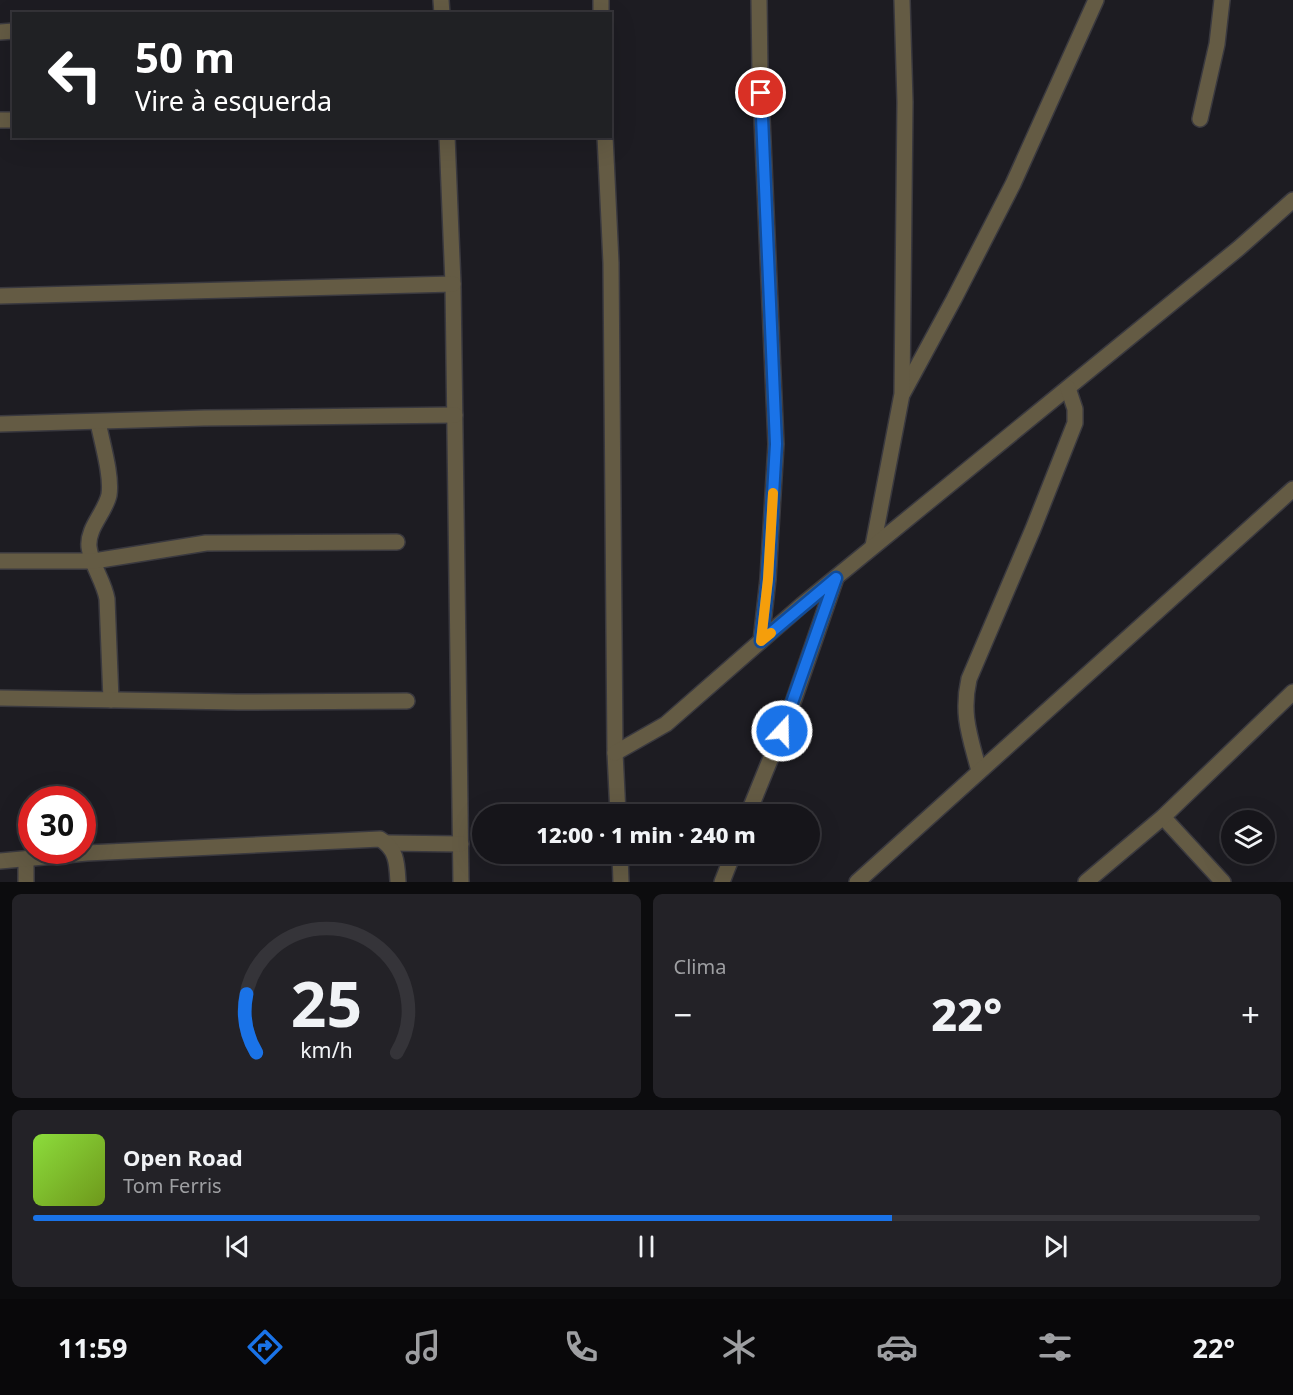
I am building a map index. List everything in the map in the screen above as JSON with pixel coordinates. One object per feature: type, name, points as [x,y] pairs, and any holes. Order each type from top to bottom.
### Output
[{"type":"street","points":[[759,0],[776,444],[768,579],[761,641]]},
{"type":"street","points":[[873,546],[902,394],[905,102],[902,0]]},
{"type":"street","points":[[902,394],[954,299],[1012,184],[1096,0]]},
{"type":"street","points":[[1200,119],[1217,44],[1222,0]]},
{"type":"street","points":[[447,138],[453,284],[461,882]]},
{"type":"street","points":[[605,138],[611,262],[615,753],[618,804]]},
{"type":"street","points":[[615,753],[666,724],[873,546],[1239,248],[1293,200]]},
{"type":"street","points":[[0,296],[453,284]]},
{"type":"street","points":[[979,771],[967,728],[964,701],[969,679],[1075,423],[1075,409],[1068,388]]},
{"type":"street","points":[[0,424],[204,418],[455,415]]},
{"type":"street","points":[[98,422],[110,487],[108,498],[89,540],[89,548],[105,587],[107,599],[111,700]]},
{"type":"street","points":[[857,882],[1293,489]]},
{"type":"street","points":[[0,561],[94,561],[206,543],[397,542]]},
{"type":"street","points":[[752,804],[790,711],[836,578]]},
{"type":"street","points":[[0,698],[407,701]]},
{"type":"street","points":[[1088,881],[1163,817],[1291,698]]},
{"type":"street","points":[[1163,817],[1223,882]]},
{"type":"street","points":[[96,853],[368,840],[380,840],[387,843],[461,844]]},
{"type":"street","points":[[387,843],[396,858],[398,882]]},
{"type":"street","points":[[0,861],[18,860]]},
{"type":"street","points":[[26,864],[26,882]]},
{"type":"street","points":[[620,864],[621,882]]},
{"type":"street","points":[[722,882],[729,864]]},
{"type":"slow traffic","points":[[771,633],[761,641],[768,579],[773,493]]},
{"type":"route","points":[[761,93],[776,444],[768,579],[761,641],[836,578],[782,731]]}]
